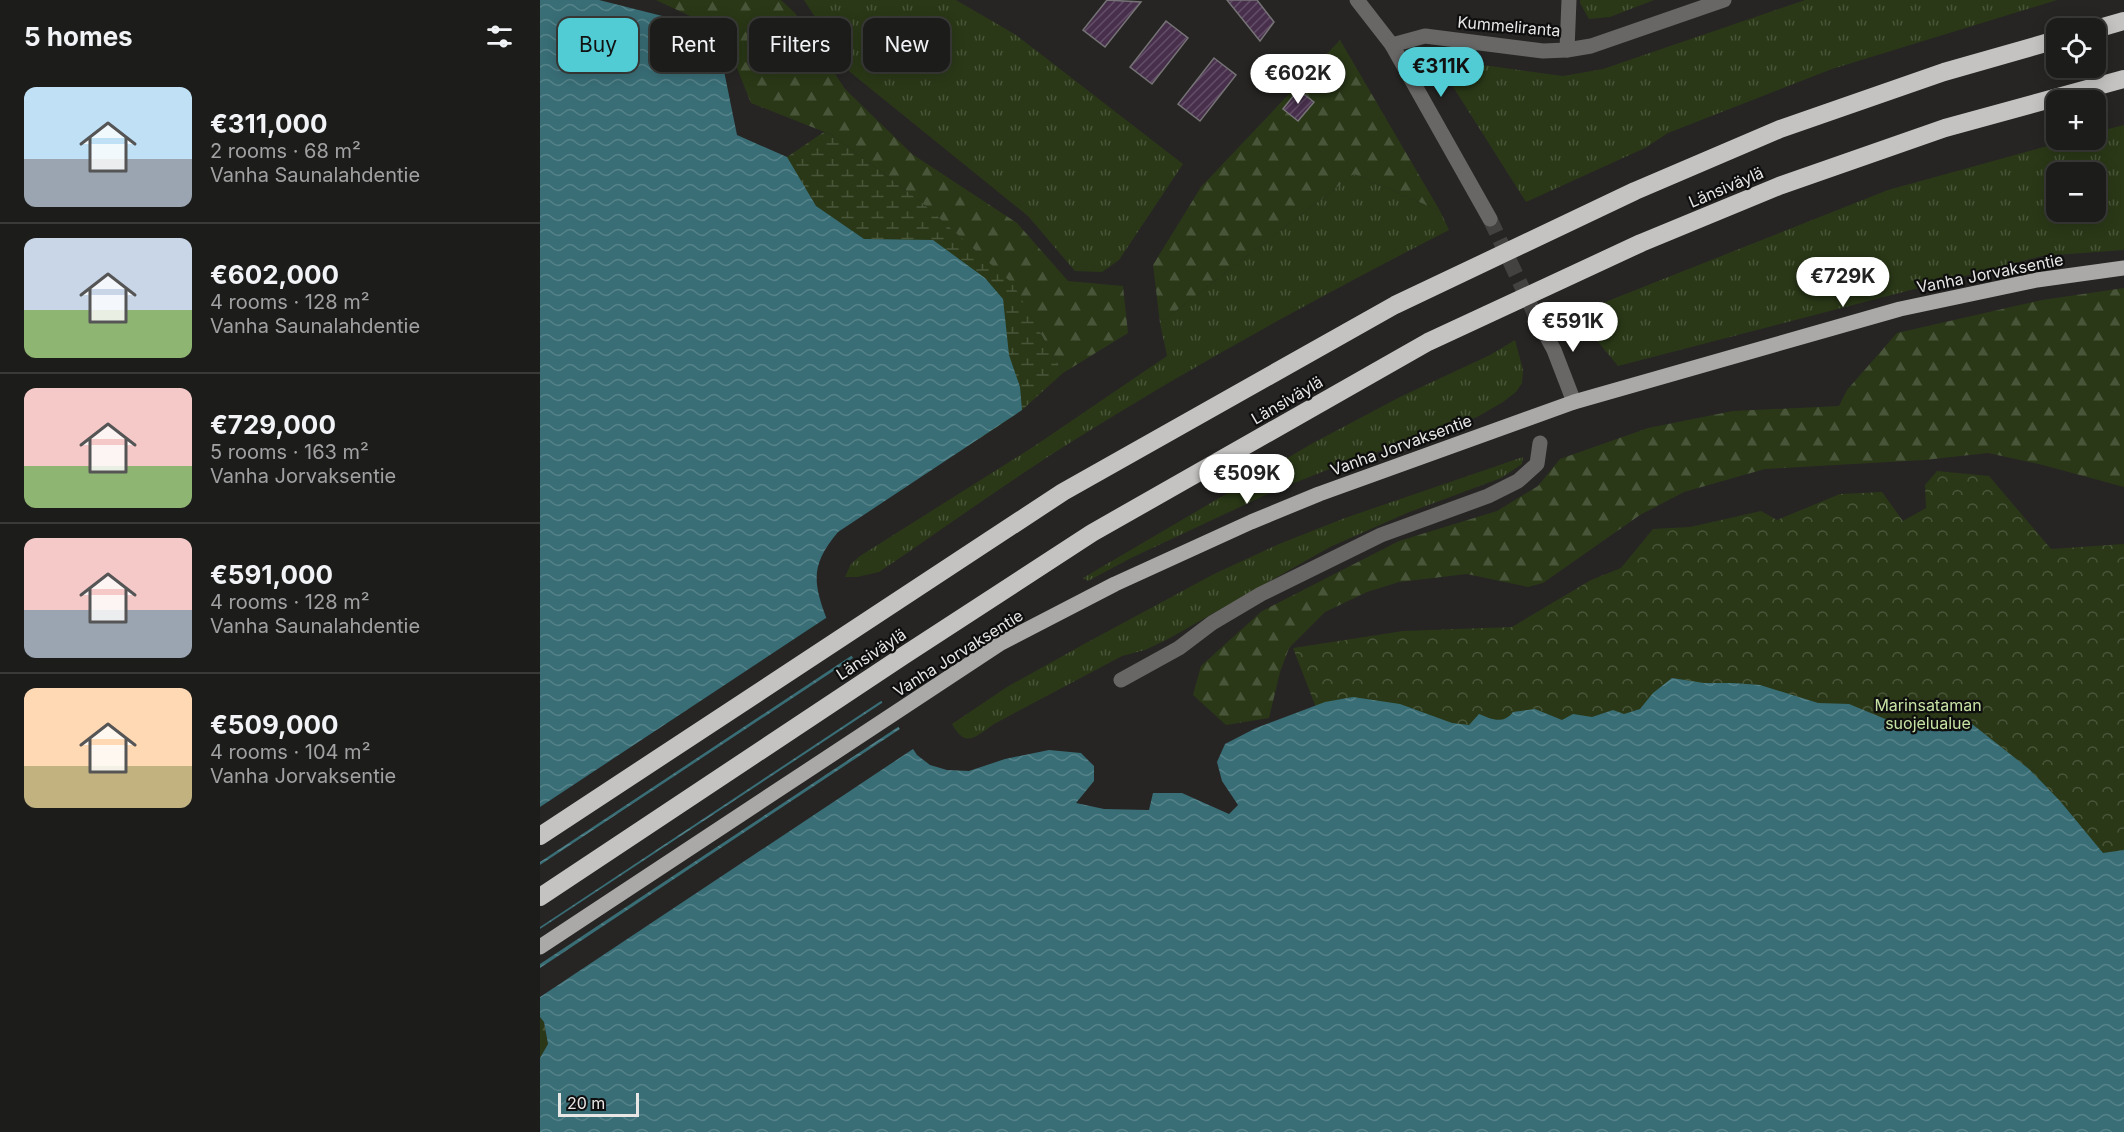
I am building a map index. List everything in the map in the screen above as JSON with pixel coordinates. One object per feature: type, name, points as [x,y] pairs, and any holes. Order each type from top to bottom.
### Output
[{"type":"highway","points":[[2106,26],[2124,21]]},
{"type":"highway","name":"Länsiväylä","points":[[540,836],[1063,492],[1395,304],[1635,190],[1780,129],[1944,72],[2046,43]]},
{"type":"highway","name":"Länsiväylä","points":[[540,897],[903,656],[1092,534],[1428,342],[1641,243],[1779,186],[1945,128],[2124,79]]},
{"type":"main road","name":"Vanha Jorvaksentie","points":[[540,947],[1001,644],[1076,604],[1251,522],[1319,494],[1574,402],[1900,309],[2037,280],[2124,268]]},
{"type":"street","points":[[1357,0],[1392,45],[1490,219]]},
{"type":"street","points":[[1567,50],[1569,0]]},
{"type":"street","name":"Kummeliranta","points":[[1392,45],[1425,36],[1543,51],[1567,50],[1591,45],[1724,0]]},
{"type":"street","points":[[1537,319],[1554,350],[1574,402]]},
{"type":"street","points":[[1122,680],[1179,648],[1212,623],[1261,594],[1381,535],[1488,496],[1518,480],[1538,464],[1540,443]]},
{"type":"green space","points":[[656,0],[781,0],[798,18],[749,18],[749,72],[834,72],[845,89],[912,154],[1017,223],[1068,281],[1123,286],[1128,333],[1063,373],[1012,284],[920,201],[832,135],[751,103],[737,68],[737,18],[694,18]]},
{"type":"green space","points":[[804,0],[956,0],[1016,35],[1183,164],[1119,260],[1102,272],[1075,271],[1028,216],[850,72],[851,18],[816,18]]},
{"type":"green space","points":[[1580,0],[1654,0],[1610,17],[1589,19]]},
{"type":"green space","points":[[1805,0],[2057,0],[1832,69],[1668,133],[1645,148],[1526,202],[1450,82],[1449,73],[1456,65],[1468,63],[1563,76],[1603,69]]},
{"type":"green space","points":[[1340,40],[1440,211],[1354,174],[1160,323],[1153,265],[1201,187]]},
{"type":"green space","points":[[2124,125],[2124,250],[2042,256],[1618,366],[1575,314],[1888,190],[2046,146],[2046,150],[2106,150],[2106,130]]},
{"type":"green space","points":[[824,132],[832,135],[920,201],[1013,284],[1063,373],[1022,410],[979,439],[775,173],[787,157]]},
{"type":"green space","points":[[1354,174],[1440,211],[1449,230],[1258,332],[1117,413],[879,572],[845,577],[851,564],[860,556],[1033,447],[1167,356],[1160,323]]},
{"type":"green space","points":[[2124,288],[2124,487],[1988,453],[1924,460],[1765,469],[1684,492],[1640,515],[1543,583],[1528,587],[1467,574],[1399,582],[1367,592],[1325,612],[1289,648],[1280,672],[1269,718],[1226,725],[1193,695],[1201,666],[1262,611],[1399,541],[1497,511],[1538,486],[1560,459],[1648,428],[1733,411],[1839,406],[1847,390],[1897,333],[2042,300]]},
{"type":"green space","points":[[1515,340],[1523,370],[1522,383],[1516,392],[1503,402],[1477,417],[1274,491],[1131,558],[1088,581],[1083,578],[1313,443],[1400,397],[1490,355]]},
{"type":"green space","points":[[1523,457],[1522,464],[1501,478],[1407,513],[1330,547],[1168,639],[1145,650],[1122,656],[994,724],[976,736],[966,738],[962,736],[952,724],[1007,687],[1214,574],[1279,544],[1345,518]]},
{"type":"green space","name":"Marinsataman suojelualue","points":[[1937,471],[1989,476],[2051,549],[2124,544],[2124,946],[1367,839],[1293,648],[1403,631],[1512,627],[1591,580],[1621,568],[1653,529],[1690,527],[1761,511],[1777,520],[1840,494],[1882,492],[1903,521],[1926,508],[1925,485]]},
{"type":"green space","points":[[540,1017],[544,1022],[548,1044],[540,1058]]},
{"type":"water","points":[[540,0],[599,0],[670,18],[650,18],[650,72],[724,72],[737,135],[787,157],[816,206],[864,239],[933,240],[985,278],[1003,299],[1009,355],[1020,387],[1022,410],[838,532],[823,553],[817,572],[818,592],[826,617],[917,755],[930,765],[947,770],[969,771],[1005,759],[1049,750],[1081,753],[1094,766],[1094,781],[1076,803],[1104,809],[1149,810],[1153,793],[1182,793],[1229,814],[1238,805],[1222,781],[1217,762],[1225,744],[1256,728],[1325,702],[1353,697],[1400,704],[1452,723],[1469,725],[1479,714],[1501,720],[1513,712],[1535,709],[1562,720],[1573,714],[1592,717],[1613,710],[1624,714],[1640,709],[1653,693],[1672,678],[1704,683],[1760,685],[1818,703],[1849,704],[1890,721],[1972,724],[2029,769],[2060,801],[2103,853],[2124,850],[2124,1132],[540,1132],[540,1058],[548,1044],[544,1022],[540,1017]]},
{"type":"pier","points":[[829,616],[854,654],[540,862],[540,807]]},
{"type":"pier","points":[[856,656],[884,699],[540,927],[540,865]]},
{"type":"pier","points":[[885,701],[901,725],[540,964],[540,929]]},
{"type":"pier","points":[[903,727],[916,747],[540,997],[540,968]]},
{"type":"building","points":[[1107,0],[1141,2],[1105,47],[1083,30]]},
{"type":"building","points":[[1227,0],[1257,0],[1274,22],[1260,41]]},
{"type":"building","points":[[1166,21],[1188,38],[1152,84],[1130,67]]},
{"type":"building","points":[[1214,58],[1236,75],[1200,121],[1178,104]]},
{"type":"building","points":[[1298,90],[1314,102],[1298,121],[1283,109]]},
{"type":"tunnel","points":[[1490,219],[1537,319]]}]
